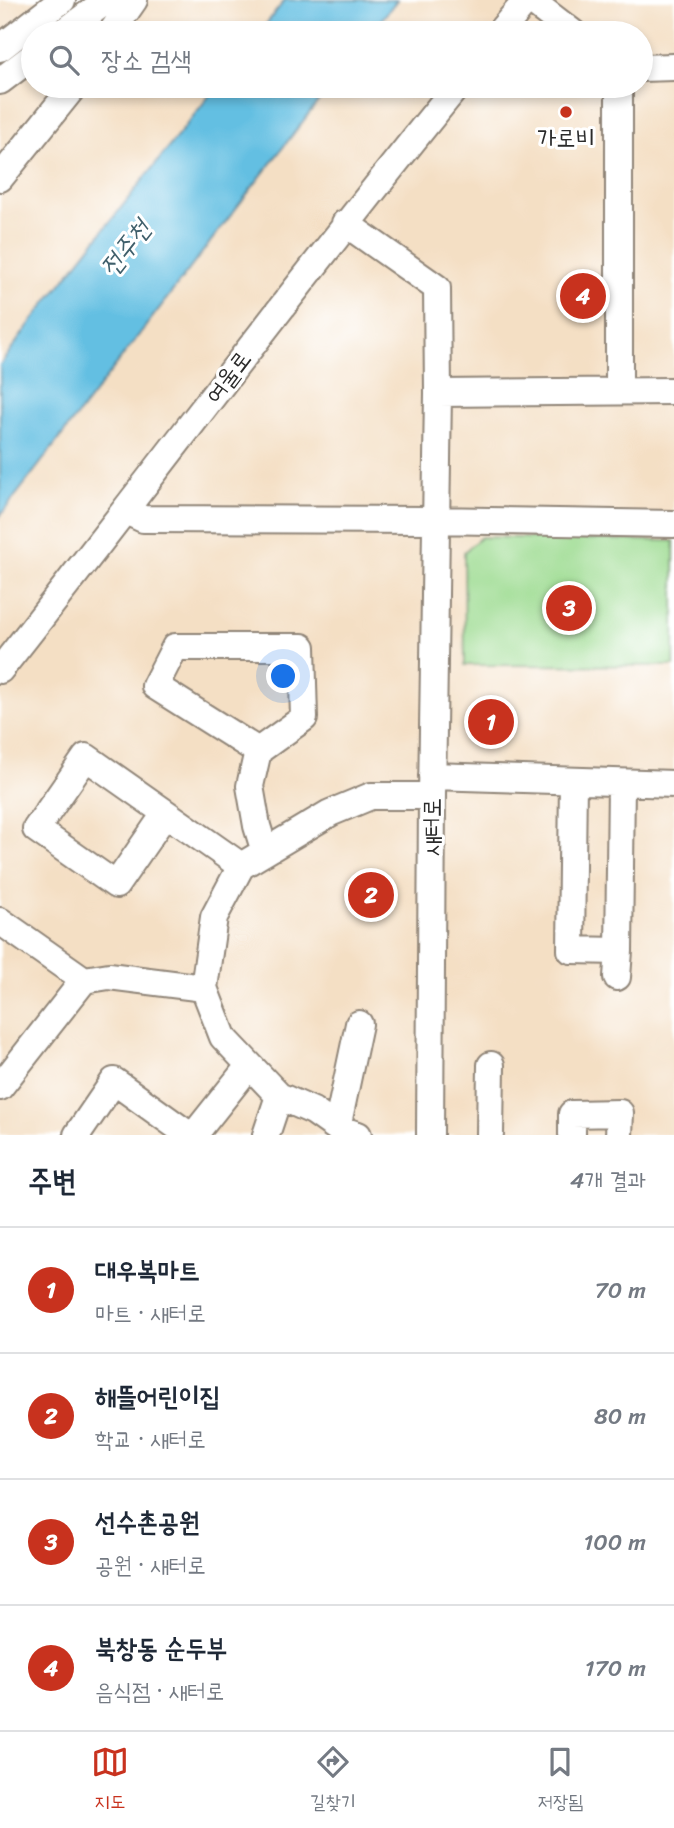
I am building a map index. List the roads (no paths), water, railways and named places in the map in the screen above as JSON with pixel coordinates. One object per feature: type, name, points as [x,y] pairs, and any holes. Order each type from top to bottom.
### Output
[{"type":"street","points":[[35,21],[62,0]]},
{"type":"street","points":[[79,21],[107,0]]},
{"type":"street","points":[[119,21],[134,0]]},
{"type":"street","points":[[510,21],[528,0],[557,21]]},
{"type":"street","points":[[0,48],[21,32]]},
{"type":"street","points":[[0,81],[21,65]]},
{"type":"street","points":[[653,68],[674,67]]},
{"type":"street","points":[[653,80],[674,80]]},
{"type":"street","points":[[0,177],[64,98]]},
{"type":"street","name":"여울로","points":[[0,670],[126,511],[345,223],[447,98]]},
{"type":"street","points":[[619,98],[619,390]]},
{"type":"street","name":"새터로","points":[[345,223],[437,288],[430,1135]]},
{"type":"street","points":[[438,393],[674,391]]},
{"type":"street","points":[[126,511],[143,519],[674,524]]},
{"type":"street","points":[[258,751],[155,686],[175,647],[302,648],[303,718],[258,751],[250,786],[265,852]]},
{"type":"street","points":[[165,814],[116,885],[36,829],[86,757],[241,866]]},
{"type":"street","points":[[573,781],[571,950],[619,951]]},
{"type":"street","points":[[359,1024],[347,1131],[313,1111],[279,1096],[223,1037],[204,988],[214,917],[241,866],[330,813],[371,796],[432,786],[573,781],[674,784]]},
{"type":"street","points":[[617,977],[621,784]]},
{"type":"street","points":[[0,921],[84,980]]},
{"type":"street","points":[[0,1087],[84,980],[109,976],[204,988]]},
{"type":"street","points":[[490,1135],[491,1065]]},
{"type":"street","points":[[77,1135],[114,1082],[191,1135],[249,1066]]},
{"type":"street","points":[[266,1135],[279,1096]]},
{"type":"street","points":[[572,1114],[620,1113],[619,1135]]},
{"type":"water","points":[[285,0],[397,0],[380,21],[268,21]]},
{"type":"water","name":"전주천","points":[[208,98],[321,98],[0,516],[0,365]]},
{"type":"place","name":"가로비","points":[[566,112]]},
{"type":"place","name":"북창동 순두부","points":[[583,296]]},
{"type":"place","name":"선수촌공원","points":[[569,608]]},
{"type":"place","name":"대우복마트","points":[[491,722]]},
{"type":"place","name":"해뜰어린이집","points":[[371,895]]}]
